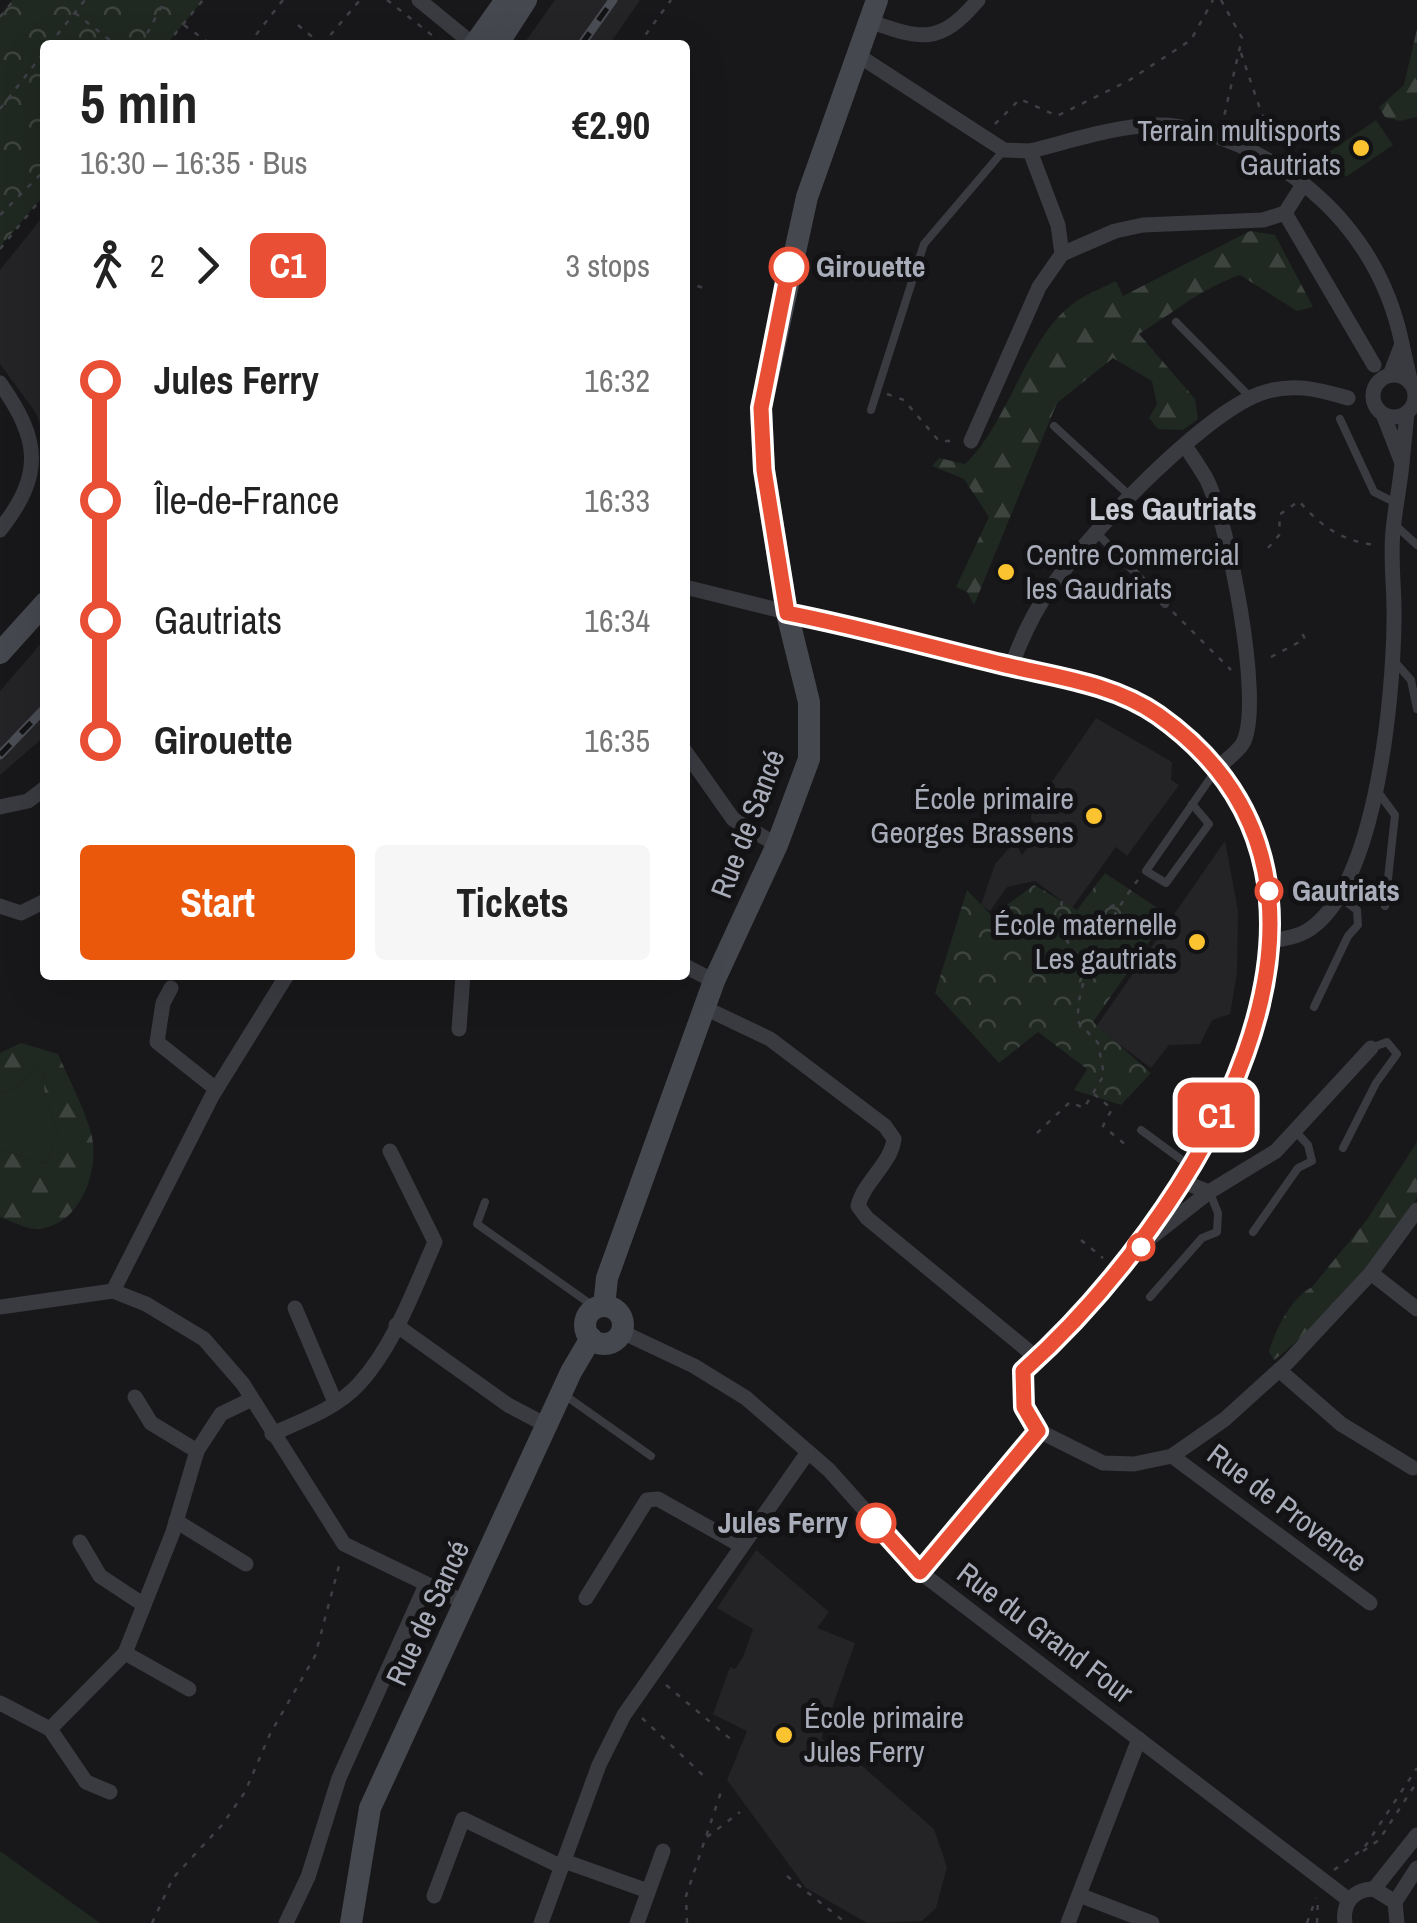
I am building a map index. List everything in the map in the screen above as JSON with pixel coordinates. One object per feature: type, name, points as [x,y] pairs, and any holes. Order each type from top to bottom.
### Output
[{"type":"street","points":[[419,0],[468,40]]},
{"type":"street","points":[[478,40],[506,0]]},
{"type":"street","points":[[501,40],[526,0]]},
{"type":"street","points":[[873,10],[925,37],[943,33],[978,0]]},
{"type":"street","name":"Rue de Sancé","points":[[600,1307],[714,981],[777,845],[809,759],[812,728],[787,613],[761,437],[763,386],[807,196],[873,10]]},
{"type":"street","points":[[856,54],[1004,150],[1030,151],[1161,124],[1219,136],[1275,162],[1331,204],[1371,262],[1395,310],[1414,402],[1407,413],[1394,524],[1392,658],[1376,790],[1357,862],[1318,924],[1299,936],[1272,941]]},
{"type":"street","points":[[1030,151],[1058,225],[1062,254]]},
{"type":"street","points":[[971,441],[1038,287],[1062,254],[1115,231],[1143,226],[1263,220],[1285,212],[1304,183]]},
{"type":"street","points":[[1285,212],[1374,365]]},
{"type":"street","points":[[1402,344],[1372,396],[1402,463]]},
{"type":"street","points":[[1348,398],[1383,380],[1411,384]]},
{"type":"street","points":[[0,383],[22,414],[33,466],[28,489],[0,530]]},
{"type":"street","points":[[1011,667],[1024,630],[1046,594],[1097,533],[1214,422],[1251,398],[1285,387],[1313,388],[1395,418],[1407,413]]},
{"type":"street","points":[[1186,447],[1208,481],[1222,525],[1245,639],[1244,742],[1217,769]]},
{"type":"street","points":[[690,588],[1122,695],[1180,732],[1217,769],[1258,844],[1269,891],[1272,941],[1253,1035],[1190,1166],[1145,1241],[1120,1273],[1023,1371],[1020,1386],[1024,1407],[1038,1431],[920,1572]]},
{"type":"street","points":[[0,631],[40,589]]},
{"type":"street","points":[[0,653],[40,609]]},
{"type":"street","points":[[690,757],[733,818],[777,845]]},
{"type":"street","points":[[0,807],[28,800],[40,792]]},
{"type":"street","points":[[0,906],[20,913],[40,903]]},
{"type":"street","points":[[690,969],[714,981]]},
{"type":"street","points":[[114,1291],[216,1089],[284,980]]},
{"type":"street","points":[[459,1029],[462,980]]},
{"type":"street","points":[[171,988],[159,1016],[157,1042],[216,1089]]},
{"type":"street","points":[[705,1008],[770,1039],[885,1126],[894,1139],[893,1149],[862,1192],[858,1206],[867,1218],[1038,1358]]},
{"type":"street","points":[[1145,1241],[1209,1192],[1276,1151],[1371,1048]]},
{"type":"street","points":[[272,1434],[336,1402],[357,1386],[396,1325],[435,1242],[390,1150]]},
{"type":"street","points":[[1181,1181],[1209,1192]]},
{"type":"street","name":"Rue de Provence","points":[[1038,1431],[1103,1463],[1134,1464],[1172,1456],[1225,1419],[1279,1370],[1371,1272],[1417,1210]]},
{"type":"street","points":[[1371,1272],[1417,1309]]},
{"type":"street","points":[[0,1307],[114,1291],[146,1304],[204,1340],[252,1399],[344,1544],[425,1587],[466,1603]]},
{"type":"street","points":[[600,1307],[622,1317],[622,1332],[609,1343],[591,1338],[586,1323],[600,1307]]},
{"type":"street","points":[[295,1308],[336,1402]]},
{"type":"street","points":[[396,1325],[508,1404],[548,1426]]},
{"type":"street","name":"Rue du Grand Four","points":[[622,1332],[718,1380],[808,1452],[856,1498],[920,1572],[1349,1900]]},
{"type":"street","name":"Rue de Sancé","points":[[351,1923],[370,1808],[591,1338]]},
{"type":"street","points":[[1279,1370],[1341,1424],[1413,1468]]},
{"type":"street","points":[[135,1398],[151,1423],[197,1450]]},
{"type":"street","points":[[50,1730],[125,1653],[176,1520],[197,1450],[221,1414],[252,1399]]},
{"type":"street","points":[[541,1923],[599,1765],[630,1706],[808,1452]]},
{"type":"street","name":"Rue de Provence","points":[[1172,1456],[1370,1603]]},
{"type":"street","points":[[586,1598],[647,1500],[658,1499],[740,1545]]},
{"type":"street","points":[[176,1520],[246,1564]]},
{"type":"street","points":[[80,1542],[100,1576],[144,1605]]},
{"type":"street","points":[[286,1923],[308,1877],[339,1778],[425,1587]]},
{"type":"street","points":[[125,1653],[189,1689]]},
{"type":"street","points":[[0,1702],[50,1730],[86,1782],[110,1792]]},
{"type":"street","points":[[1068,1923],[1138,1739]]},
{"type":"street","points":[[434,1896],[463,1819],[563,1864],[648,1891]]},
{"type":"street","points":[[1345,1923],[1349,1900],[1357,1892],[1374,1888],[1417,1835]]},
{"type":"street","points":[[637,1923],[663,1851]]},
{"type":"street","points":[[1399,1922],[1395,1902],[1417,1868]]},
{"type":"street","points":[[1374,1888],[1395,1902]]},
{"type":"street","points":[[1080,1895],[1152,1923]]},
{"type":"lane","points":[[871,410],[924,244],[1004,150]]},
{"type":"lane","points":[[1176,322],[1251,398]]},
{"type":"lane","points":[[1340,419],[1374,492],[1398,504]]},
{"type":"lane","points":[[1054,426],[1132,498]]},
{"type":"lane","points":[[1394,524],[1417,545]]},
{"type":"lane","points":[[1097,533],[1165,604]]},
{"type":"lane","points":[[1392,658],[1411,680],[1417,709]]},
{"type":"lane","points":[[1192,804],[1209,824],[1166,883],[1146,871],[1192,804],[1217,769]]},
{"type":"lane","points":[[1376,790],[1396,814],[1385,906]]},
{"type":"lane","points":[[1314,1007],[1348,936],[1358,925],[1357,910],[1337,896]]},
{"type":"lane","points":[[1343,1148],[1376,1083],[1397,1054],[1387,1042],[1371,1048]]},
{"type":"lane","points":[[1141,1130],[1190,1166]]},
{"type":"lane","points":[[1253,1232],[1298,1168],[1312,1161],[1308,1145],[1296,1132]]},
{"type":"lane","points":[[1150,1297],[1202,1238],[1217,1232],[1218,1213],[1209,1192]]},
{"type":"lane","points":[[484,1202],[477,1224],[600,1307]]},
{"type":"lane","points":[[562,1394],[652,1456]]},
{"type":"path","points":[[0,18],[14,0]]},
{"type":"path","points":[[54,40],[86,0]]},
{"type":"path","points":[[144,40],[165,0]]},
{"type":"path","points":[[170,40],[203,0]]},
{"type":"path","points":[[252,40],[284,0]]},
{"type":"path","points":[[326,40],[360,0]]},
{"type":"path","points":[[386,0],[432,36]]},
{"type":"path","points":[[642,40],[671,0]]},
{"type":"path","points":[[983,138],[1014,101],[1029,101],[1057,116],[1128,81],[1191,40],[1212,0]]},
{"type":"path","points":[[1219,136],[1242,38],[1221,0]]},
{"type":"path","points":[[75,12],[110,40]]},
{"type":"path","points":[[183,24],[205,40]]},
{"type":"path","points":[[298,25],[316,40]]},
{"type":"path","points":[[1240,51],[1272,138],[1275,162]]},
{"type":"path","points":[[0,109],[40,57]]},
{"type":"path","points":[[0,215],[40,175]]},
{"type":"path","points":[[0,248],[40,200]]},
{"type":"path","points":[[690,284],[707,289]]},
{"type":"path","points":[[876,391],[904,400],[939,440],[971,441]]},
{"type":"path","points":[[1268,548],[1280,534],[1279,515],[1298,501],[1316,522],[1341,536],[1393,546]]},
{"type":"path","points":[[1165,604],[1231,670],[1247,672]]},
{"type":"path","points":[[1272,657],[1305,639],[1300,631]]},
{"type":"path","points":[[1037,1133],[1070,1102],[1084,1108],[1104,1076],[1098,1043],[1079,1022],[1076,1011],[1091,966],[1121,902],[1146,871]]},
{"type":"path","points":[[1062,901],[1061,920],[1072,952],[1091,966],[1126,972]]},
{"type":"path","points":[[996,926],[1086,919],[1121,902]]},
{"type":"path","points":[[1093,1094],[1112,1110],[1104,1126],[1127,1146]]},
{"type":"path","points":[[1081,1240],[1120,1273]]},
{"type":"path","points":[[152,1923],[172,1878],[222,1825],[246,1792],[270,1734],[315,1656],[344,1544]]},
{"type":"path","points":[[652,1673],[734,1742]]},
{"type":"path","points":[[630,1706],[706,1778]]},
{"type":"path","points":[[1417,1768],[1364,1848],[1333,1871],[1379,1840],[1417,1782]]},
{"type":"path","points":[[687,1923],[686,1896],[722,1792]]},
{"type":"path","points":[[706,1838],[740,1812]]},
{"type":"path","points":[[787,1876],[846,1923]]},
{"type":"path","points":[[1307,1923],[1318,1892],[1317,1923]]},
{"type":"shaded area","points":[[555,0],[640,0],[612,40],[527,40]]},
{"type":"shaded area","points":[[40,220],[40,425],[36,413],[0,364],[0,270]]},
{"type":"shaded area","points":[[40,645],[40,740],[0,775],[0,691]]},
{"type":"shaded area","name":"École primaire Georges Brassens","points":[[1096,718],[1172,762],[1171,780],[1179,785],[1127,856],[1116,847],[1072,908],[1035,881],[1007,887],[990,911],[981,905],[995,864],[1015,842],[1022,855],[1043,829],[1031,820],[1032,811]]},
{"type":"shaded area","name":"École maternelle Les gautriats","points":[[1225,841],[1238,911],[1237,972],[1230,1014],[1212,1020],[1200,1044],[1169,1045],[1151,1068],[1096,1027]]},
{"type":"shaded area","name":"École primaire Jules Ferry","points":[[756,1550],[829,1612],[817,1628],[855,1643],[821,1739],[844,1750],[934,1829],[947,1867],[936,1908],[922,1921],[867,1923],[806,1888],[727,1780],[747,1731],[713,1714],[730,1667],[735,1669],[743,1657],[753,1629],[717,1608]]},
{"type":"green space","points":[[12,0],[203,0],[170,40],[40,40],[40,200],[0,247],[0,16]]},
{"type":"green space","points":[[1417,29],[1417,117],[1400,121],[1385,117],[1379,107],[1404,85]]},
{"type":"green space","name":"Terrain multisports Gautriats","points":[[1376,120],[1393,145],[1346,177],[1329,152]]},
{"type":"green space","points":[[1250,231],[1275,235],[1313,307],[1297,311],[1240,275],[1200,294],[1139,334],[1195,399],[1198,419],[1183,430],[1158,429],[1149,418],[1157,404],[1152,381],[1113,358],[1057,403],[974,605],[967,592],[956,587],[989,517],[964,479],[932,466],[939,458],[965,464],[980,447],[1043,336],[1074,303],[1116,281],[1123,296]]},
{"type":"green space","points":[[1105,873],[1168,915],[1093,1022],[1151,1073],[1121,1105],[1074,1090],[1087,1069],[1038,1032],[999,1063],[935,993],[967,890],[992,916],[1034,885],[1077,910]]},
{"type":"green space","points":[[21,1043],[58,1054],[84,1113],[93,1148],[90,1179],[76,1208],[52,1226],[37,1229],[0,1217],[0,1150],[47,1163],[59,1132],[45,1100],[43,1067],[36,1065],[21,1085],[0,1094],[0,1053]]},
{"type":"green space","points":[[36,1065],[43,1067],[45,1100],[59,1132],[47,1163],[0,1150],[0,1094],[21,1085]]},
{"type":"green space","points":[[1417,1142],[1417,1196],[1411,1211],[1354,1282],[1274,1360],[1269,1352],[1285,1315],[1366,1221]]},
{"type":"green space","points":[[0,1851],[100,1923],[0,1923]]},
{"type":"railway","points":[[585,40],[613,0]]},
{"type":"railway","points":[[0,755],[40,713]]},
{"type":"bus line","name":"C1","points":[[789,267],[761,408],[764,470],[787,613],[1090,685],[1122,695],[1155,713],[1200,750],[1230,787],[1258,844],[1272,918],[1265,990],[1253,1035],[1206,1138],[1141,1247],[1083,1316],[1023,1371],[1020,1386],[1024,1407],[1038,1431],[920,1572],[876,1523]]},
{"type":"place","name":"Terrain multisports Gautriats","points":[[1361,148]]},
{"type":"place","name":"Girouette","points":[[789,267]]},
{"type":"place","name":"Centre Commercial les Gaudriats","points":[[1006,572]]},
{"type":"place","name":"École primaire Georges Brassens","points":[[1094,816]]},
{"type":"place","name":"Gautriats","points":[[1269,891]]},
{"type":"place","name":"École maternelle Les gautriats","points":[[1197,942]]},
{"type":"place","name":"Jules Ferry","points":[[876,1523]]},
{"type":"place","name":"École primaire Jules Ferry","points":[[784,1735]]},
{"type":"district","name":"Les Gautriats","points":[[1173,509]]}]
